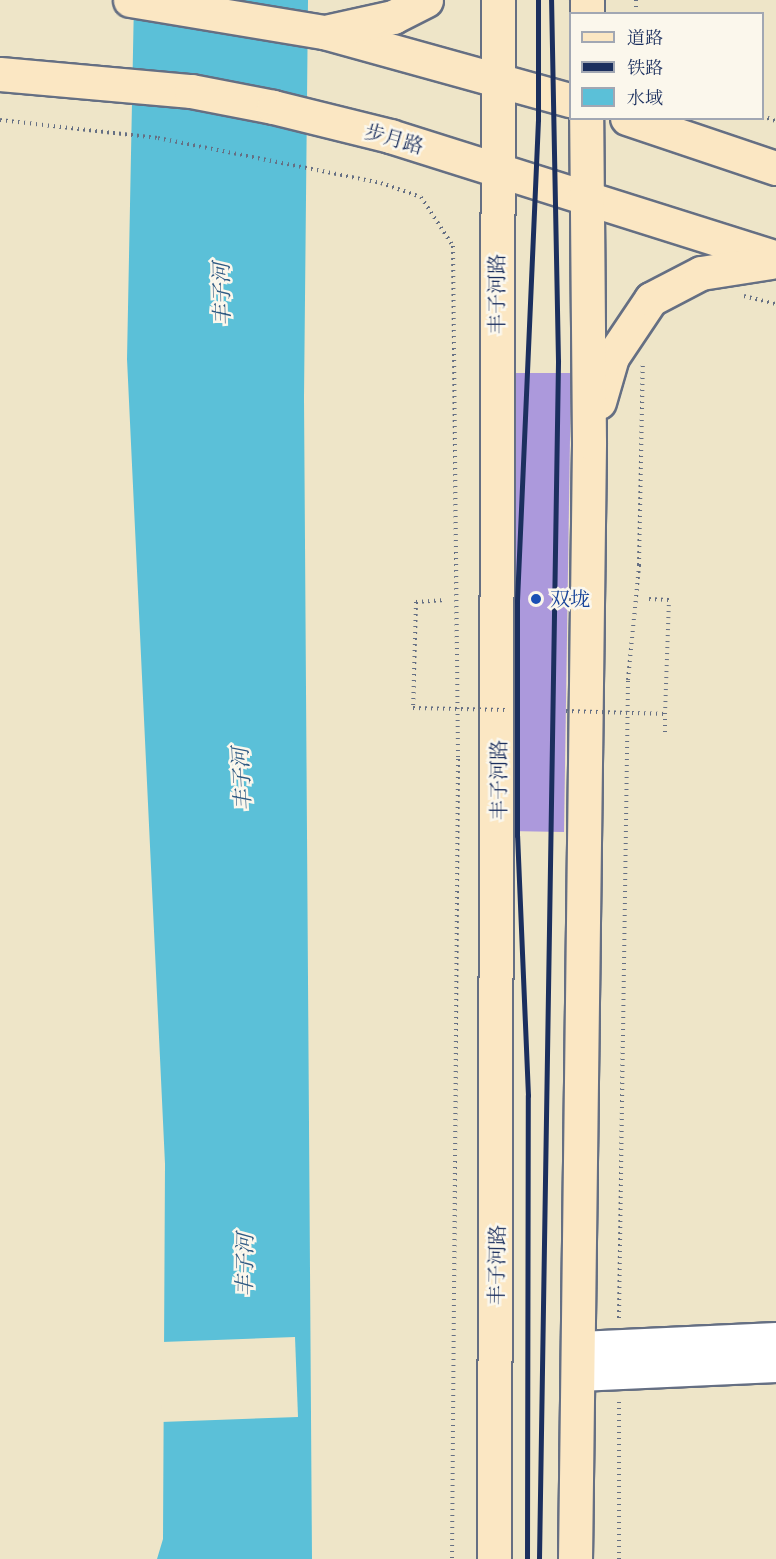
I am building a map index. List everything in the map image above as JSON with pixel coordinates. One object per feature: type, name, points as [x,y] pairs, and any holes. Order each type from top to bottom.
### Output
[{"type":"main road","points":[[130,0],[324,32],[569,100]]},
{"type":"main road","points":[[324,32],[393,17],[426,0]]},
{"type":"main road","name":"丰子河路","points":[[494,1559],[498,0]]},
{"type":"main road","name":"步月路","points":[[0,74],[191,91],[273,107],[498,170],[776,260]]},
{"type":"main road","points":[[576,1559],[589,442],[586,120]]},
{"type":"main road","points":[[633,120],[776,168]]},
{"type":"main road","points":[[589,442],[612,357],[651,299],[701,273],[776,260]]},
{"type":"street","points":[[578,1361],[619,1359],[776,1339]]},
{"type":"street","points":[[619,1359],[776,1365]]},
{"type":"path","points":[[0,120],[158,138],[381,183],[421,197],[453,246],[458,759],[452,1559]]},
{"type":"path","points":[[737,295],[776,304]]},
{"type":"path","points":[[619,1559],[619,1359],[628,680],[639,554],[640,373],[646,355]]},
{"type":"path","points":[[649,599],[669,600],[664,732]]},
{"type":"path","points":[[445,600],[416,602],[413,708],[506,710]]},
{"type":"path","points":[[566,711],[665,714]]},
{"type":"water","name":"丰子河","points":[[134,0],[308,0],[304,398],[312,1559],[157,1559],[163,1539],[165,1164],[127,359]]},
{"type":"pier","points":[[295,1337],[298,1417],[161,1422],[162,1342]]},
{"type":"building","points":[[512,373],[571,373],[564,832],[504,831]]},
{"type":"railway","points":[[527,1559],[528,1096],[517,836],[517,601],[538,120],[538,0]]},
{"type":"railway","points":[[539,1559],[558,361],[551,0]]},
{"type":"place","name":"双垅","points":[[536,599]]}]
